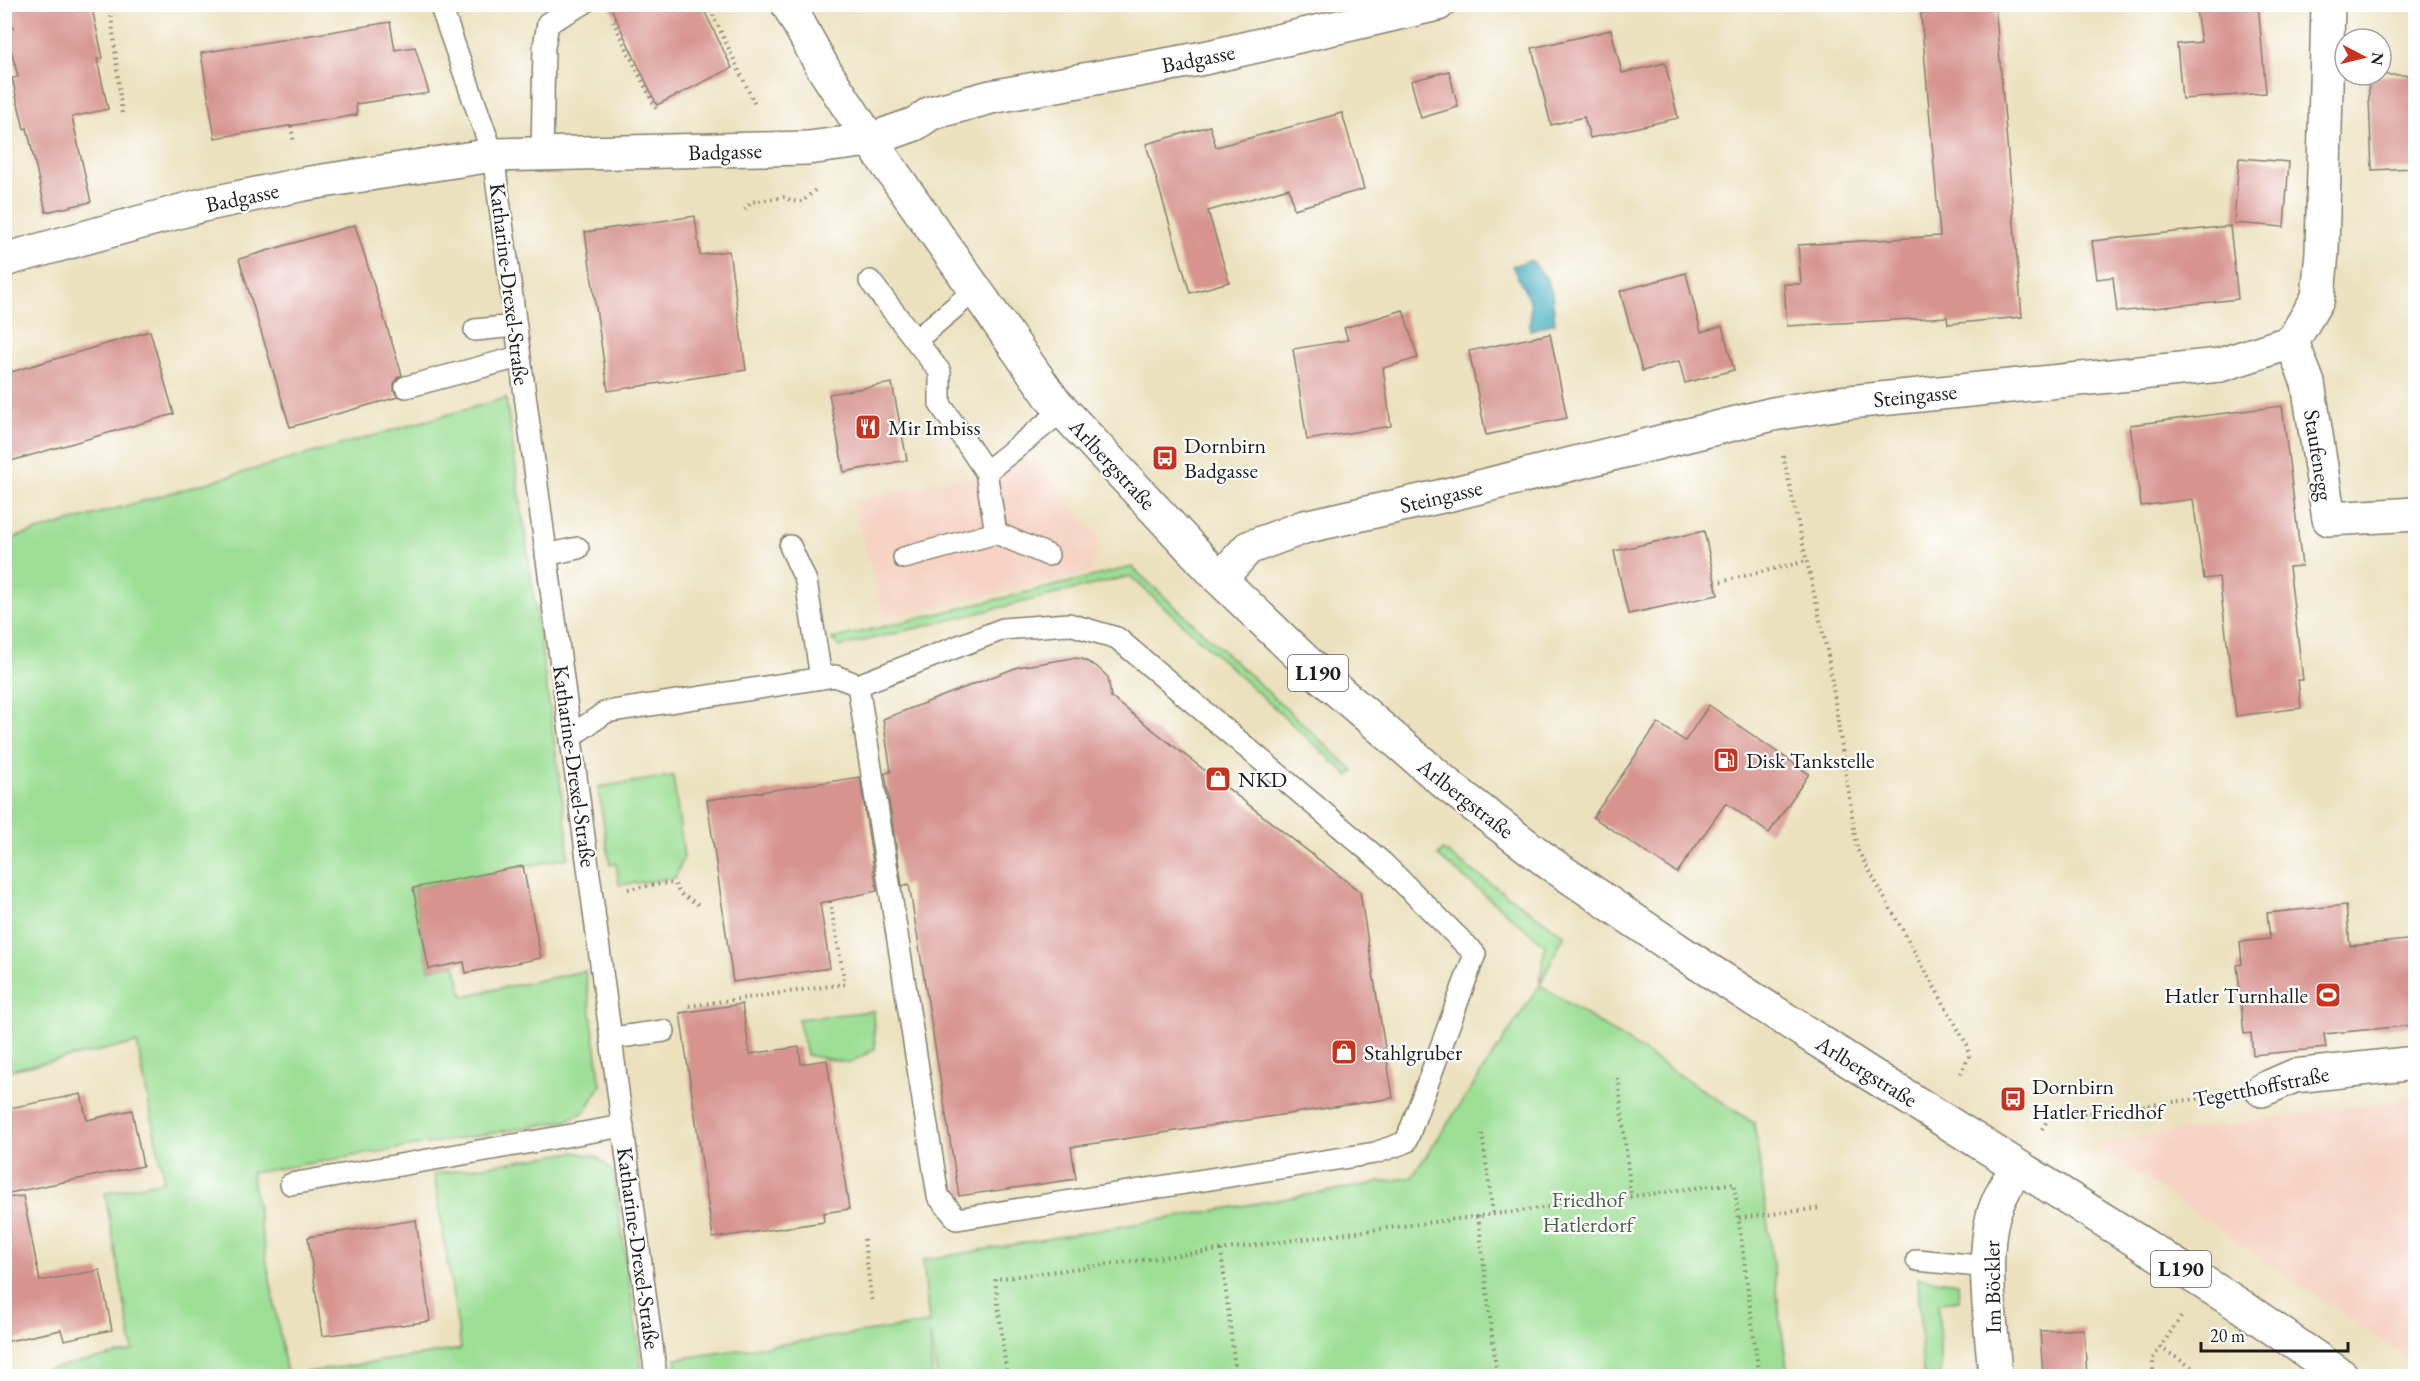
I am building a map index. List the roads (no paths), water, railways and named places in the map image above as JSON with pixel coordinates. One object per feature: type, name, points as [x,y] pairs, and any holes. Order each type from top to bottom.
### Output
[{"type":"street","name":"Arlbergstraße","points":[[788,4],[824,68],[870,140],[1053,400],[1220,579],[1322,677],[1432,773],[1548,862],[1679,951],[2017,1167],[2241,1306],[2342,1377]]},
{"type":"street","name":"Badgasse","points":[[4,260],[203,205],[304,184],[493,155],[808,148],[870,140],[915,124],[931,113],[991,97],[1204,58],[1438,4]]},
{"type":"street","points":[[2292,342],[2318,298],[2322,252],[2328,4]]},
{"type":"street","name":"Steingasse","points":[[1220,579],[1248,548],[1304,527],[1447,495],[1773,414],[1840,403],[2220,364],[2292,342]]},
{"type":"street","name":"Staufenegg","points":[[2292,342],[2308,383],[2329,519],[2415,514]]},
{"type":"street","name":"Tegetthoffstraße","points":[[2262,1090],[2294,1076],[2415,1063]]},
{"type":"street","name":"Im Böckler","points":[[1995,1377],[1988,1242],[1993,1215],[2017,1167]]},
{"type":"lane","name":"Katharine-Drexel-Straße","points":[[440,4],[493,155],[656,1377]]},
{"type":"lane","points":[[542,155],[544,47],[548,23],[583,4]]},
{"type":"lane","points":[[870,281],[940,372],[940,404],[986,471],[996,533]]},
{"type":"lane","points":[[915,340],[975,290]]},
{"type":"lane","points":[[475,330],[514,326]]},
{"type":"lane","points":[[406,387],[519,357]]},
{"type":"lane","points":[[986,471],[1063,410]]},
{"type":"lane","points":[[904,558],[996,533],[1048,555]]},
{"type":"lane","points":[[790,546],[806,581],[821,678]]},
{"type":"lane","points":[[546,555],[578,548]]},
{"type":"lane","points":[[571,736],[606,712],[835,676],[858,685],[1003,629],[1069,624],[1117,638],[1383,863],[1475,954],[1406,1142],[1375,1153],[957,1219],[938,1196],[858,685]]},
{"type":"lane","points":[[612,1038],[664,1031]]},
{"type":"lane","points":[[291,1184],[623,1126]]},
{"type":"lane","points":[[1917,1260],[1989,1267]]},
{"type":"water","points":[[1531,260],[1546,278],[1552,293],[1555,323],[1530,330],[1530,301],[1512,266]]},
{"type":"place","name":"Mir Imbiss","points":[[868,427]]},
{"type":"place","name":"Dornbirn Badgasse","points":[[1165,458]]},
{"type":"place","name":"Disk Tankstelle","points":[[1726,760]]},
{"type":"place","name":"NKD","points":[[1218,779]]},
{"type":"place","name":"Hatler Turnhalle","points":[[2328,995]]},
{"type":"place","name":"Stahlgruber","points":[[1344,1052]]},
{"type":"place","name":"Dornbirn Hatler Friedhof","points":[[2013,1099]]},
{"type":"park label","name":"Friedhof Hatlerdorf","points":[[1588,1212]]}]
